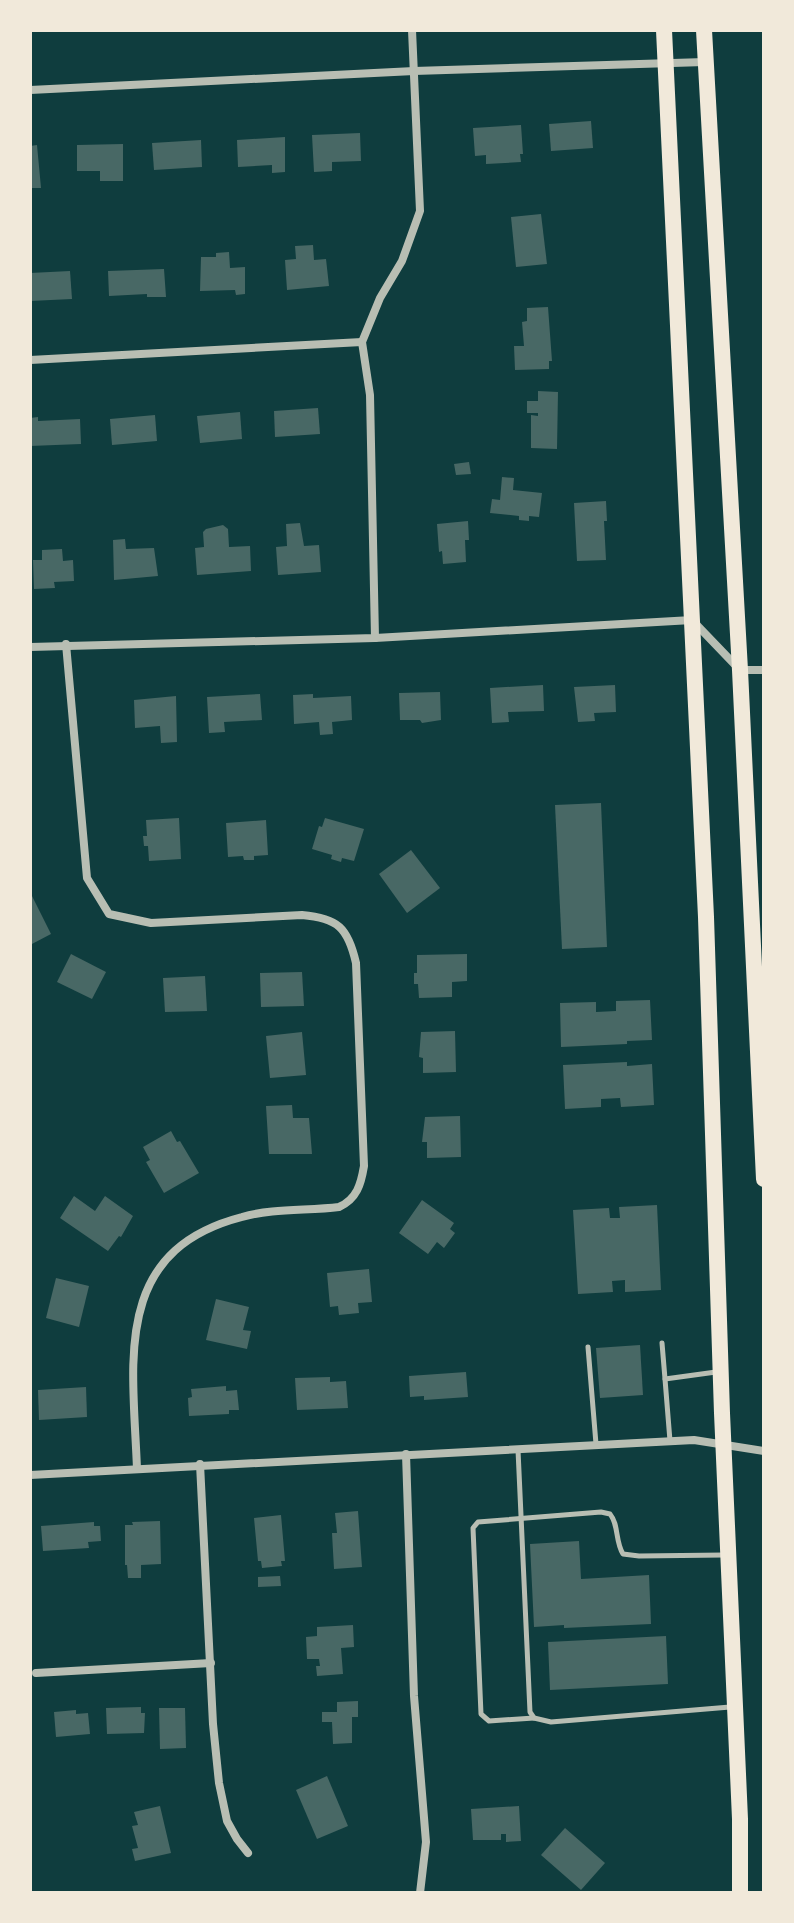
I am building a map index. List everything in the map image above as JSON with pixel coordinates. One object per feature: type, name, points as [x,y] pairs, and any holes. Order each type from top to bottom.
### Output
[{"type":"main road","points":[[664,30],[692,620],[740,1893]]},
{"type":"main road","points":[[704,30],[760,1038],[764,1179]]},
{"type":"street","points":[[375,638],[370,395],[362,342],[380,298],[402,261],[420,211],[412,30]]},
{"type":"street","points":[[30,90],[414,71],[705,62]]},
{"type":"street","points":[[30,360],[362,342]]},
{"type":"street","points":[[30,647],[375,638],[692,620],[740,670],[764,670]]},
{"type":"street","points":[[66,644],[87,878],[109,914],[151,923],[288,915],[321,917],[333,921],[342,929],[352,945],[356,963],[364,1166],[357,1193],[349,1203],[339,1207],[244,1216],[198,1232],[175,1249],[156,1270],[138,1315],[133,1358],[137,1469]]},
{"type":"street","points":[[30,1475],[694,1440],[764,1451]]},
{"type":"street","points":[[406,1454],[414,1696],[426,1842],[420,1893]]},
{"type":"street","points":[[200,1464],[219,1783],[227,1821],[248,1853]]},
{"type":"street","points":[[36,1673],[211,1663]]},
{"type":"lane","points":[[662,1343],[670,1441]]},
{"type":"lane","points":[[588,1347],[596,1445]]},
{"type":"lane","points":[[665,1379],[721,1372]]},
{"type":"lane","points":[[518,1450],[530,1712],[534,1718]]},
{"type":"lane","points":[[729,1554],[623,1554],[618,1547],[615,1519],[610,1514],[478,1522],[473,1528],[481,1714],[489,1721],[534,1718],[551,1722],[735,1706]]},
{"type":"building","points":[[591,121],[593,148],[551,151],[549,124]]},
{"type":"building","points":[[521,125],[521,162],[486,164],[486,155],[475,156],[473,128]]},
{"type":"building","points":[[360,133],[361,161],[332,162],[332,171],[314,172],[312,135]]},
{"type":"building","points":[[285,137],[285,172],[272,173],[272,165],[238,167],[237,140]]},
{"type":"building","points":[[201,140],[202,167],[154,170],[152,143]]},
{"type":"building","points":[[123,144],[123,181],[100,181],[100,171],[77,171],[77,145]]},
{"type":"building","points":[[37,145],[41,188],[30,188],[30,146]]},
{"type":"building","points":[[541,214],[547,264],[516,267],[511,217]]},
{"type":"building","points":[[313,245],[314,260],[326,259],[329,286],[287,290],[285,260],[296,259],[295,246]]},
{"type":"building","points":[[229,252],[230,268],[245,267],[245,294],[236,295],[235,290],[200,291],[201,257],[216,257],[216,253]]},
{"type":"building","points":[[164,269],[166,297],[147,297],[147,294],[109,296],[108,271]]},
{"type":"building","points":[[70,271],[72,299],[30,301],[30,273]]},
{"type":"building","points":[[548,307],[552,361],[549,361],[549,369],[515,370],[514,346],[524,346],[522,322],[527,321],[527,308]]},
{"type":"building","points":[[538,391],[558,392],[557,449],[531,448],[531,415],[538,416],[538,413],[527,413],[527,401],[538,401]]},
{"type":"building","points":[[318,408],[320,434],[275,437],[274,411]]},
{"type":"building","points":[[240,412],[242,439],[200,443],[197,416]]},
{"type":"building","points":[[155,415],[157,441],[112,445],[110,419]]},
{"type":"building","points":[[38,417],[38,421],[80,419],[81,444],[30,446],[30,418]]},
{"type":"building","points":[[469,462],[471,474],[456,475],[454,464]]},
{"type":"building","points":[[502,477],[514,478],[513,490],[542,493],[539,517],[529,516],[529,521],[519,520],[519,516],[490,513],[492,499],[500,500]]},
{"type":"building","points":[[606,501],[606,560],[577,561],[574,503]]},
{"type":"building","points":[[468,521],[466,562],[443,564],[437,524]]},
{"type":"building","points":[[300,523],[304,546],[319,545],[321,572],[278,575],[276,547],[287,546],[286,524]]},
{"type":"building","points":[[223,525],[228,529],[229,547],[250,546],[251,571],[197,575],[195,548],[204,547],[203,532]]},
{"type":"building","points":[[125,539],[126,549],[154,548],[158,576],[114,580],[113,540]]},
{"type":"building","points":[[62,549],[63,561],[73,560],[74,581],[54,582],[55,588],[34,589],[33,560],[42,560],[42,550]]},
{"type":"building","points":[[543,685],[544,711],[508,712],[509,722],[492,723],[490,688]]},
{"type":"building","points":[[615,685],[616,712],[594,713],[595,721],[578,722],[574,687]]},
{"type":"building","points":[[440,692],[441,720],[422,723],[420,720],[400,720],[399,693]]},
{"type":"building","points":[[260,694],[262,720],[224,722],[225,732],[209,733],[207,697]]},
{"type":"building","points":[[313,694],[313,698],[351,696],[352,720],[332,722],[333,734],[320,735],[319,722],[294,724],[293,695]]},
{"type":"building","points":[[176,696],[177,742],[161,743],[160,726],[135,728],[134,700]]},
{"type":"building","points":[[601,803],[607,947],[562,949],[555,805]]},
{"type":"building","points":[[179,818],[181,859],[149,861],[148,846],[144,846],[143,836],[147,836],[146,820]]},
{"type":"building","points":[[325,818],[364,829],[354,861],[342,858],[341,862],[331,859],[332,855],[312,849],[319,826],[322,827]]},
{"type":"building","points":[[266,820],[268,855],[254,856],[254,860],[244,860],[243,856],[228,857],[226,823]]},
{"type":"building","points":[[411,850],[440,888],[407,913],[379,874]]},
{"type":"building","points":[[30,897],[51,934],[30,945]]},
{"type":"building","points":[[71,954],[106,972],[92,999],[57,982]]},
{"type":"building","points":[[467,954],[467,981],[452,982],[452,997],[419,998],[418,984],[414,984],[417,955]]},
{"type":"building","points":[[302,972],[304,1006],[261,1007],[260,973]]},
{"type":"building","points":[[205,976],[207,1011],[165,1012],[163,978]]},
{"type":"building","points":[[650,1000],[652,1040],[561,1047],[560,1003],[596,1002],[596,1012],[616,1011],[616,1001]]},
{"type":"building","points":[[455,1031],[456,1072],[423,1073],[423,1058],[419,1057],[421,1032]]},
{"type":"building","points":[[302,1032],[306,1075],[270,1078],[266,1036]]},
{"type":"building","points":[[627,1062],[627,1066],[652,1064],[654,1105],[621,1107],[620,1098],[601,1099],[601,1107],[565,1109],[563,1065]]},
{"type":"building","points":[[292,1105],[293,1118],[309,1118],[312,1154],[269,1154],[266,1106]]},
{"type":"building","points":[[460,1116],[461,1157],[427,1158],[427,1142],[422,1142],[425,1117]]},
{"type":"building","points":[[171,1131],[199,1173],[164,1193],[146,1162],[150,1160],[143,1147]]},
{"type":"building","points":[[74,1196],[95,1211],[105,1196],[133,1216],[121,1237],[108,1251],[60,1218]]},
{"type":"building","points":[[422,1200],[454,1223],[450,1229],[455,1233],[444,1248],[437,1242],[428,1254],[399,1233]]},
{"type":"building","points":[[657,1205],[661,1290],[625,1292],[625,1280],[612,1281],[613,1292],[578,1294],[573,1210],[609,1208],[610,1218],[620,1218],[619,1207]]},
{"type":"building","points":[[369,1269],[372,1302],[358,1303],[359,1313],[339,1315],[338,1306],[330,1307],[327,1273]]},
{"type":"building","points":[[56,1278],[89,1286],[79,1327],[46,1318]]},
{"type":"building","points":[[216,1299],[249,1307],[243,1330],[251,1331],[247,1349],[206,1340]]},
{"type":"building","points":[[640,1345],[643,1395],[600,1398],[596,1348]]},
{"type":"building","points":[[466,1372],[468,1397],[424,1400],[424,1396],[410,1397],[409,1376]]},
{"type":"building","points":[[330,1377],[330,1382],[346,1381],[348,1408],[297,1410],[295,1378]]},
{"type":"building","points":[[226,1386],[226,1391],[237,1390],[239,1410],[229,1410],[229,1414],[189,1416],[191,1389]]},
{"type":"building","points":[[86,1387],[87,1417],[39,1420],[38,1390]]},
{"type":"building","points":[[358,1511],[362,1567],[334,1569],[332,1533],[337,1533],[335,1513]]},
{"type":"building","points":[[281,1515],[285,1561],[281,1561],[282,1566],[262,1568],[261,1561],[258,1561],[254,1518]]},
{"type":"building","points":[[160,1521],[161,1564],[141,1565],[141,1578],[128,1578],[125,1525]]},
{"type":"building","points":[[94,1522],[94,1526],[100,1526],[101,1541],[88,1542],[89,1548],[43,1551],[41,1526]]},
{"type":"building","points":[[579,1541],[581,1579],[649,1575],[651,1624],[534,1627],[530,1544]]},
{"type":"building","points":[[280,1576],[281,1586],[258,1587],[258,1577]]},
{"type":"building","points":[[353,1625],[354,1647],[341,1648],[343,1674],[317,1676],[319,1659],[307,1659],[306,1637],[317,1636],[317,1627]]},
{"type":"building","points":[[666,1636],[668,1684],[550,1690],[548,1642]]},
{"type":"building","points":[[358,1701],[358,1717],[352,1717],[352,1743],[333,1744],[332,1722],[322,1722],[322,1712],[337,1712],[337,1702]]},
{"type":"building","points":[[141,1707],[141,1713],[145,1713],[144,1733],[107,1734],[106,1708]]},
{"type":"building","points":[[159,1708],[185,1708],[186,1748],[160,1749]]},
{"type":"building","points":[[76,1710],[76,1714],[88,1713],[90,1734],[56,1737],[54,1712]]},
{"type":"building","points":[[327,1776],[348,1826],[317,1839],[296,1790]]},
{"type":"building","points":[[160,1806],[171,1853],[135,1861],[132,1849],[138,1848],[132,1826],[138,1825],[134,1812]]},
{"type":"building","points":[[519,1806],[521,1841],[506,1842],[506,1834],[501,1834],[501,1840],[473,1840],[471,1809]]},
{"type":"building","points":[[565,1828],[605,1863],[581,1890],[541,1855]]}]
